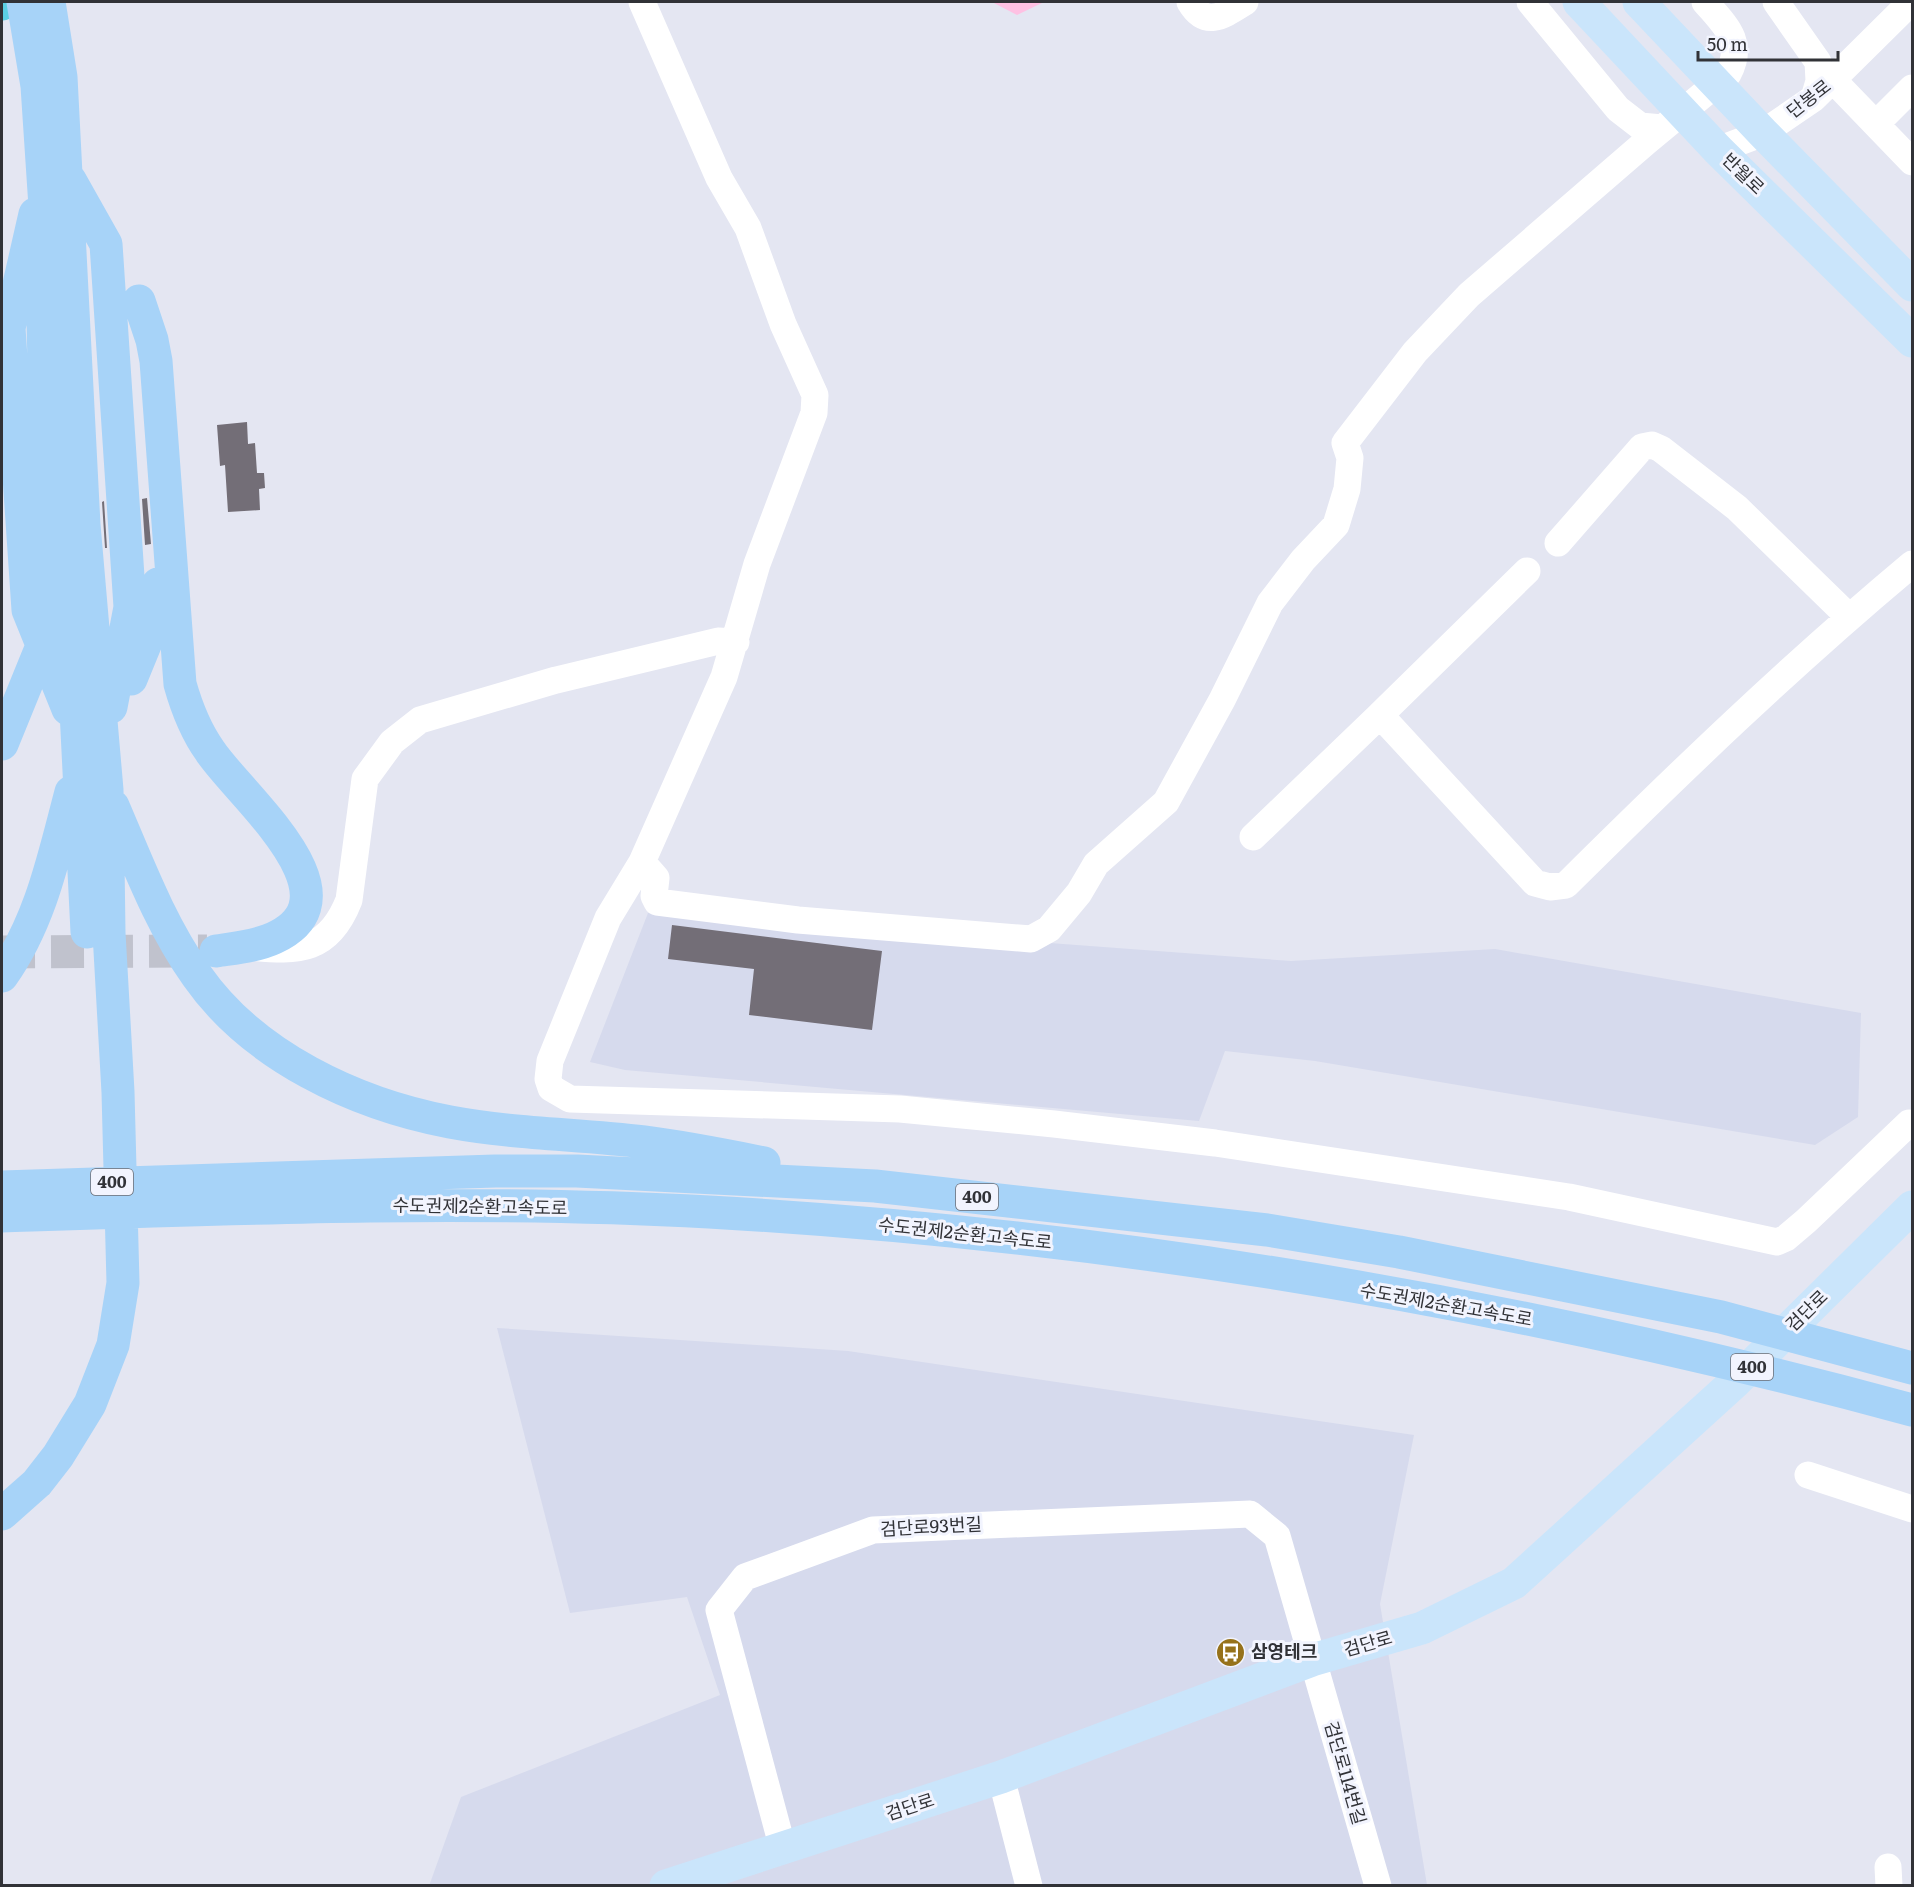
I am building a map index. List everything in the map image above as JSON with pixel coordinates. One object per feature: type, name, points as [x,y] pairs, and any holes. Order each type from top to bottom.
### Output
[{"type":"highway","points":[[23,2],[49,82]]},
{"type":"highway","points":[[50,2],[49,82],[54,178],[84,525],[86,747]]},
{"type":"highway","points":[[54,178],[113,256],[139,301],[152,340],[156,361],[180,684],[189,715],[209,751],[298,859],[308,891],[304,909],[294,924],[275,938],[231,949]]},
{"type":"highway","points":[[2,1514],[37,1483],[58,1456],[90,1404],[113,1345],[107,1092],[86,747],[70,570],[57,350],[54,178]]},
{"type":"highway","points":[[54,178],[43,347],[50,625],[86,747],[166,927],[197,977],[228,1014],[277,1053],[320,1078],[367,1098],[449,1122],[504,1130],[643,1142],[875,1185]]},
{"type":"highway","points":[[54,178],[9,327],[28,610],[50,625],[86,747]]},
{"type":"highway","points":[[2,976],[30,927],[51,871],[86,747],[130,607],[113,256]]},
{"type":"highway","points":[[86,747],[160,608],[139,301]]},
{"type":"highway","points":[[2,744],[70,570]]},
{"type":"highway","points":[[107,790],[109,933],[107,1092]]},
{"type":"highway","name":"수도권제2순환고속도로","points":[[2,1187],[495,1171],[577,1171],[875,1185],[1267,1230],[1411,1254],[1721,1317],[1912,1368]]},
{"type":"highway","name":"수도권제2순환고속도로","points":[[2,1216],[350,1206],[481,1206],[703,1212],[853,1223],[1123,1251],[1248,1269],[1476,1310],[1689,1352],[1815,1382],[1912,1410]]},
{"type":"highway","points":[[2,1489],[34,1456],[69,1401],[112,1282]]},
{"type":"main road","name":"반월로","points":[[1579,2],[1672,120],[1718,150],[1912,341]]},
{"type":"main road","points":[[1639,2],[1912,285]]},
{"type":"main road","name":"검단로","points":[[666,1886],[722,1877],[783,1849],[1001,1777],[1312,1660],[1422,1628],[1514,1582],[1735,1382],[1912,1207]]},
{"type":"street","points":[[642,2],[719,178],[748,228],[783,324],[815,395],[814,413],[757,564],[724,677],[642,862],[608,918],[550,1061],[548,1080],[551,1088],[570,1099],[900,1109],[1066,1125],[1215,1143],[1569,1197],[1777,1242],[1786,1238],[1911,1131]]},
{"type":"street","points":[[1190,2],[1197,14],[1209,19],[1228,13],[1245,2]]},
{"type":"street","points":[[1530,2],[1618,109],[1640,126],[1672,120]]},
{"type":"street","points":[[642,862],[656,878],[654,896],[657,902],[798,920],[1031,939],[1049,930],[1079,893],[1096,864],[1166,802],[1222,700],[1270,603],[1302,560],[1335,525],[1347,489],[1350,459],[1345,443],[1415,352],[1469,295],[1728,74],[1736,59],[1735,45],[1723,22],[1706,2]]},
{"type":"street","points":[[1776,2],[1783,7],[1818,62],[1819,81],[1814,98]]},
{"type":"street","name":"단봉로","points":[[1718,150],[1763,133],[1814,98],[1911,2]]},
{"type":"street","points":[[1833,80],[1912,162]]},
{"type":"street","points":[[1876,124],[1912,88]]},
{"type":"street","points":[[1558,543],[1642,447],[1652,445],[1661,449],[1737,508],[1849,617]]},
{"type":"street","points":[[1380,715],[1535,884],[1550,887],[1566,885],[1706,746],[1849,617],[1912,564]]},
{"type":"street","points":[[1253,837],[1527,571]]},
{"type":"street","points":[[231,949],[294,950],[316,944],[330,933],[343,916],[349,900],[365,779],[378,759],[409,726],[420,720],[556,680],[718,641],[736,642]]},
{"type":"street","points":[[1808,1475],[1912,1509]]},
{"type":"street","name":"검단로93번길","points":[[783,1849],[719,1610],[745,1577],[873,1530],[1250,1514],[1277,1536],[1312,1660]]},
{"type":"street","name":"검단로114번길","points":[[1312,1660],[1378,1886]]},
{"type":"street","points":[[1001,1777],[1029,1886]]},
{"type":"shaded area","points":[[992,2],[1044,2],[1017,15]]},
{"type":"shaded area","points":[[648,913],[1291,961],[1495,949],[1861,1013],[1858,1117],[1815,1145],[1315,1061],[1225,1051],[1199,1121],[625,1070],[590,1062]]},
{"type":"shaded area","points":[[497,1328],[848,1351],[1414,1435],[1380,1604],[1427,1885],[429,1886],[461,1797],[720,1695],[687,1597],[570,1613]]},
{"type":"building","points":[[247,422],[248,444],[255,443],[257,473],[264,473],[265,488],[259,489],[260,510],[228,512],[225,465],[220,466],[217,425]]},
{"type":"building","points":[[147,498],[151,544],[145,545],[142,499]]},
{"type":"building","points":[[104,501],[107,548],[105,548],[102,502]]},
{"type":"building","points":[[672,925],[882,951],[872,1030],[749,1015],[754,969],[668,959]]},
{"type":"waterway","points":[[2,4],[6,2]]},
{"type":"tunnel","points":[[2,952],[207,951]]},
{"type":"place","name":"삼영테크","points":[[1230,1652]]}]
